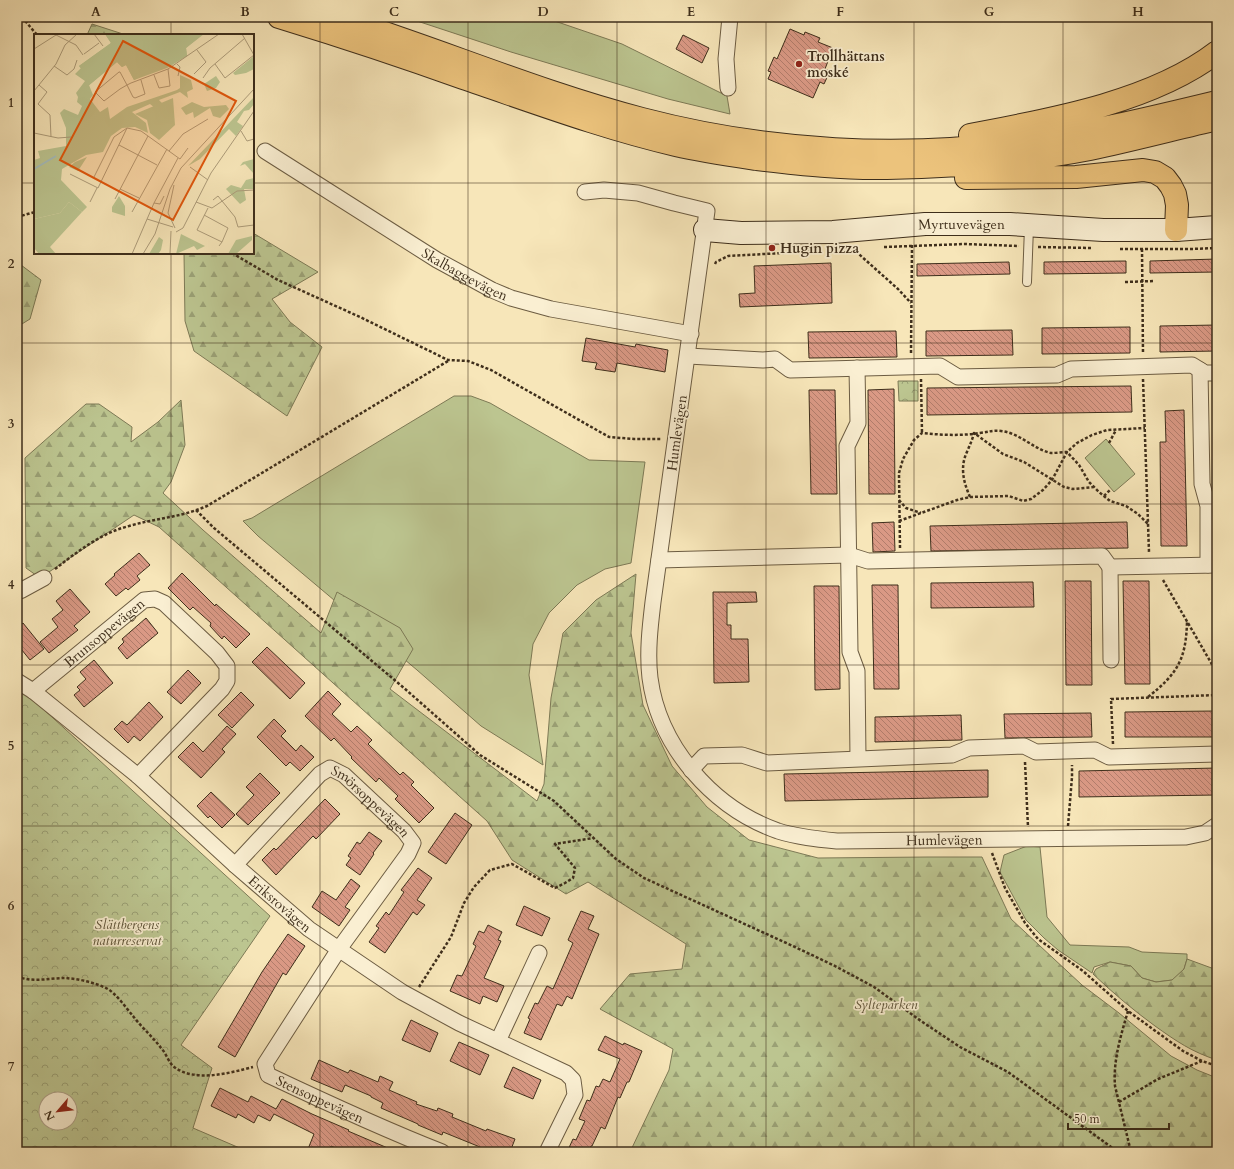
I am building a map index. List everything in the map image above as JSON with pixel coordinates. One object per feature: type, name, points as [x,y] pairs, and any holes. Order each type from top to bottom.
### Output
[{"type":"highway","points":[[279,17],[377,48],[540,105],[603,125],[677,145],[780,162],[836,167],[939,150],[1032,141],[1085,132],[1217,102]]},
{"type":"highway","points":[[336,17],[537,87],[649,121],[674,127],[754,141],[882,160],[991,163],[1036,158],[1089,149],[1217,119]]},
{"type":"highway","points":[[882,160],[1110,103],[1171,80],[1195,67],[1217,52]]},
{"type":"highway","points":[[882,160],[933,176],[977,178],[1076,178],[1143,170],[1155,172],[1165,178],[1171,186],[1177,205],[1176,230]]},
{"type":"street","points":[[728,88],[726,59],[730,17]]},
{"type":"street","name":"Skalbaggevägen","points":[[265,151],[437,260],[492,290],[511,298],[550,309],[691,334]]},
{"type":"street","name":"Humlevägen","points":[[585,192],[604,190],[638,193],[707,211],[649,641],[650,678],[657,710],[671,742],[691,770],[718,797],[748,818],[778,831],[811,839],[837,841],[1186,837],[1205,833],[1217,825]]},
{"type":"street","name":"Myrtuvevägen","points":[[705,230],[741,233],[833,232],[925,224],[1010,224],[1103,230],[1176,230],[1217,227]]},
{"type":"street","points":[[688,356],[763,360],[775,359],[790,370],[940,366],[958,377],[1057,375],[1071,369],[1192,365],[1205,374],[1217,373]]},
{"type":"street","points":[[857,368],[858,423],[848,446],[850,652],[857,671],[858,758]]},
{"type":"street","points":[[1110,568],[1213,565],[1208,506],[1202,484],[1200,370]]},
{"type":"street","points":[[659,560],[849,555],[868,561],[1102,556],[1110,568],[1111,660]]},
{"type":"street","points":[[17,592],[44,578]]},
{"type":"street","name":"Brunsoppevägen","points":[[33,691],[144,600],[155,599],[164,603],[228,666],[227,681],[222,689],[138,776]]},
{"type":"street","name":"Eriksrovägen","points":[[17,681],[33,691],[138,776],[235,865],[309,929],[412,997],[459,1023],[566,1073],[573,1080],[575,1095],[546,1152]]},
{"type":"street","points":[[691,770],[704,756],[742,755],[767,763],[952,755],[970,748],[1024,746],[1036,752],[1095,750],[1109,757],[1217,754]]},
{"type":"street","name":"Smörsoppevägen","points":[[235,865],[320,774],[330,768],[344,775],[404,831],[413,843],[408,854],[339,949]]},
{"type":"street","name":"Stensoppevägen","points":[[339,949],[265,1064],[268,1075],[365,1120],[442,1152]]},
{"type":"street","points":[[498,1042],[539,953]]},
{"type":"lane","points":[[1027,282],[1029,225]]},
{"type":"path","points":[[22,17],[36,34]]},
{"type":"path","points":[[17,217],[34,212]]},
{"type":"path","points":[[882,247],[965,244],[1099,248]]},
{"type":"path","points":[[912,245],[911,304],[922,433]]},
{"type":"path","points":[[859,248],[852,248],[898,289],[911,304]]},
{"type":"path","points":[[1114,249],[1217,248]]},
{"type":"path","points":[[1142,249],[1143,367],[1148,524],[1153,567],[1217,673]]},
{"type":"path","points":[[714,267],[716,262],[728,256],[820,251]]},
{"type":"path","points":[[234,254],[278,280],[360,317],[448,360],[468,361],[491,370],[609,437],[676,440]]},
{"type":"path","points":[[1125,282],[1155,281]]},
{"type":"path","points":[[44,578],[91,542],[110,533],[128,526],[176,516],[207,506],[448,360]]},
{"type":"path","points":[[899,521],[957,500],[970,497],[1009,496],[1023,501],[1031,499],[1043,490],[1052,480],[1066,452],[1076,443],[1107,430],[1145,428]]},
{"type":"path","points":[[900,561],[899,473],[903,459],[914,440],[922,433],[938,435],[974,433],[991,430],[1003,431],[1019,436],[1038,448],[1052,453],[1066,452],[1079,465],[1089,482],[1104,496],[1110,501],[1126,506],[1138,514],[1148,524]]},
{"type":"path","points":[[1109,443],[1117,430]]},
{"type":"path","points":[[974,433],[1003,454],[1024,462],[1064,487],[1073,489],[1094,487]]},
{"type":"path","points":[[970,497],[963,481],[963,470],[965,455],[974,433]]},
{"type":"path","points":[[1104,496],[1111,489]]},
{"type":"path","points":[[899,500],[906,508],[922,513]]},
{"type":"path","points":[[196,510],[214,528],[404,688],[480,755],[554,801],[616,859],[644,878],[835,966],[874,988],[960,1047],[1008,1072],[1118,1152]]},
{"type":"path","points":[[1146,698],[1166,682],[1177,667],[1183,655],[1186,639],[1186,622]]},
{"type":"path","points":[[1212,664],[1217,657]]},
{"type":"path","points":[[1113,757],[1111,699],[1217,695]]},
{"type":"path","points":[[1024,746],[1028,839]]},
{"type":"path","points":[[1063,839],[1063,831],[1069,822],[1072,777],[1071,750]]},
{"type":"path","points":[[412,997],[451,937],[464,903],[474,888],[490,870],[512,864],[555,888],[565,884],[573,878],[575,868],[556,844],[593,838]]},
{"type":"path","points":[[987,839],[1005,888],[1025,923],[1038,939],[1083,971],[1128,1011],[1183,1051],[1202,1062],[1217,1066]]},
{"type":"path","points":[[17,976],[22,978],[45,979],[65,978],[92,982],[108,989],[161,1048],[173,1066],[188,1073],[205,1076],[265,1064]]},
{"type":"path","points":[[1128,1011],[1117,1052],[1114,1077],[1130,1152]]},
{"type":"path","points":[[1119,1102],[1158,1079],[1202,1062]]},
{"type":"green space","points":[[405,17],[543,17],[622,44],[727,96],[730,114],[668,99],[511,52]]},
{"type":"green space","points":[[92,24],[123,34],[87,34]]},
{"type":"green space","points":[[254,234],[318,272],[272,299],[290,322],[322,347],[287,416],[194,351],[185,321],[184,254],[254,254]]},
{"type":"green space","points":[[17,262],[41,280],[30,319],[17,327]]},
{"type":"green space","points":[[898,381],[918,381],[918,401],[899,401]]},
{"type":"green space","points":[[454,396],[471,396],[490,403],[589,460],[645,462],[631,563],[605,569],[577,585],[549,613],[533,644],[529,675],[543,765],[481,726],[258,536],[243,521],[252,518]]},
{"type":"green space","name":"Sylteparken","points":[[181,400],[185,445],[171,482],[163,493],[321,633],[337,592],[400,628],[413,649],[390,689],[537,801],[544,784],[551,698],[563,633],[596,600],[636,574],[631,633],[643,705],[672,766],[707,807],[749,840],[818,858],[982,857],[1011,919],[1082,985],[1171,1056],[1197,1070],[1217,1078],[1217,1152],[630,1152],[669,1070],[673,1049],[600,1009],[630,974],[682,969],[686,944],[588,882],[566,894],[512,860],[487,821],[159,527],[134,515],[40,578],[26,568],[25,458],[86,404],[99,404],[132,427],[131,442],[158,422]]},
{"type":"green space","points":[[1106,439],[1135,474],[1114,492],[1085,458]]},
{"type":"green space","name":"Slättbergens naturreservat","points":[[17,689],[30,697],[270,916],[181,1045],[212,1068],[193,1128],[249,1152],[17,1152]]},
{"type":"green space","points":[[1027,846],[1040,847],[1047,917],[1070,945],[1129,947],[1142,952],[1187,954],[1184,969],[1173,980],[1156,982],[1142,978],[1131,966],[1110,962],[1094,967],[1092,973],[1058,950],[1026,920],[1000,872],[1004,855]]},
{"type":"green space","points":[[1187,959],[1217,970],[1217,1060],[1192,1050],[1177,1041],[1131,1008],[1093,974],[1096,969],[1110,962],[1131,966],[1142,978],[1156,982],[1172,980],[1184,969]]},
{"type":"building","name":"Trollhättans moské","points":[[790,29],[804,35],[805,32],[820,38],[818,42],[833,48],[825,69],[830,71],[824,84],[820,82],[813,98],[768,79],[771,72],[768,71],[774,57],[777,59]]},
{"type":"building","points":[[683,35],[709,48],[702,63],[676,49]]},
{"type":"building","points":[[1217,259],[1217,272],[1150,273],[1150,261]]},
{"type":"building","points":[[1126,261],[1126,273],[1044,274],[1044,262]]},
{"type":"building","points":[[1009,262],[1010,274],[917,276],[917,264]]},
{"type":"building","points":[[831,263],[832,303],[740,307],[739,294],[755,293],[754,266]]},
{"type":"building","points":[[1217,325],[1217,351],[1160,352],[1160,326]]},
{"type":"building","points":[[1130,327],[1130,353],[1042,354],[1042,328]]},
{"type":"building","points":[[1012,330],[1013,355],[926,356],[926,331]]},
{"type":"building","points":[[896,331],[897,357],[809,358],[808,332]]},
{"type":"building","points":[[586,338],[635,347],[636,344],[668,350],[665,372],[617,363],[615,372],[595,369],[597,363],[582,361]]},
{"type":"building","points":[[1131,386],[1132,412],[927,415],[927,388]]},
{"type":"building","points":[[894,389],[895,494],[869,494],[868,390]]},
{"type":"building","points":[[809,390],[835,390],[837,494],[811,494]]},
{"type":"building","points":[[1184,410],[1187,546],[1161,546],[1160,442],[1166,442],[1165,411]]},
{"type":"building","points":[[894,522],[895,551],[873,552],[872,523]]},
{"type":"building","points":[[1127,522],[1128,548],[931,551],[930,526]]},
{"type":"building","points":[[139,553],[150,565],[137,576],[140,580],[128,590],[126,588],[116,596],[105,584],[115,575],[114,574]]},
{"type":"building","points":[[182,573],[215,606],[216,604],[250,634],[236,648],[224,636],[222,639],[210,626],[211,623],[193,607],[190,610],[168,588]]},
{"type":"building","points":[[1065,581],[1091,581],[1092,685],[1066,685]]},
{"type":"building","points":[[1123,581],[1149,581],[1150,684],[1125,684]]},
{"type":"building","points":[[1033,582],[1034,607],[931,608],[931,583]]},
{"type":"building","points":[[872,585],[898,585],[899,689],[874,689]]},
{"type":"building","points":[[814,586],[839,586],[840,689],[815,690]]},
{"type":"building","points":[[70,589],[90,612],[74,626],[78,630],[49,653],[40,642],[58,627],[52,619],[63,610],[56,601]]},
{"type":"building","points":[[713,592],[756,592],[757,602],[727,603],[727,625],[731,625],[731,639],[748,639],[749,682],[714,683]]},
{"type":"building","points":[[146,618],[158,633],[127,659],[118,648],[124,642],[122,639]]},
{"type":"building","points":[[23,623],[44,649],[30,660],[17,644],[17,628]]},
{"type":"building","points":[[267,647],[305,683],[290,699],[252,662]]},
{"type":"building","points":[[94,660],[113,683],[84,707],[74,695],[80,690],[77,687],[86,679],[80,672]]},
{"type":"building","points":[[188,670],[201,683],[181,704],[167,692]]},
{"type":"building","points":[[328,691],[341,704],[332,714],[351,732],[357,726],[372,740],[368,744],[400,775],[403,772],[414,782],[411,785],[434,808],[419,823],[395,799],[398,796],[379,778],[376,782],[351,758],[352,757],[334,738],[331,741],[305,716]]},
{"type":"building","points":[[241,692],[254,705],[232,728],[218,715]]},
{"type":"building","points":[[149,702],[163,717],[140,741],[134,736],[128,743],[114,729],[122,721],[127,725]]},
{"type":"building","points":[[1214,711],[1214,737],[1125,737],[1125,712]]},
{"type":"building","points":[[1091,713],[1092,737],[1005,738],[1004,714]]},
{"type":"building","points":[[961,715],[962,740],[875,742],[875,717]]},
{"type":"building","points":[[274,719],[286,731],[281,736],[296,751],[301,745],[314,757],[300,771],[290,762],[286,766],[257,737]]},
{"type":"building","points":[[227,726],[236,734],[222,749],[225,752],[201,778],[178,757],[193,742],[203,752]]},
{"type":"building","points":[[1217,768],[1217,795],[1079,797],[1079,771]]},
{"type":"building","points":[[988,770],[988,797],[785,801],[784,774]]},
{"type":"building","points":[[260,773],[280,793],[248,825],[236,814],[254,795],[246,787]]},
{"type":"building","points":[[211,792],[235,815],[222,828],[210,816],[208,818],[197,806]]},
{"type":"building","points":[[325,799],[340,814],[316,839],[313,836],[276,875],[262,860],[274,848],[276,850]]},
{"type":"building","points":[[455,813],[472,825],[446,864],[428,852]]},
{"type":"building","points":[[369,832],[382,841],[360,875],[346,865],[351,858],[348,856],[357,842],[360,844]]},
{"type":"building","points":[[418,868],[432,878],[417,900],[425,905],[417,915],[413,912],[385,953],[369,942],[379,928],[376,926],[386,912],[389,915],[404,892],[401,890]]},
{"type":"building","points":[[351,879],[360,886],[345,907],[350,910],[339,926],[312,907],[322,891],[336,900]]},
{"type":"building","points":[[524,906],[550,918],[542,936],[516,925]]},
{"type":"building","points":[[581,911],[594,916],[588,929],[599,934],[572,999],[567,996],[562,1006],[557,1004],[541,1040],[524,1033],[530,1019],[528,1018],[535,1003],[538,1004],[547,986],[553,989],[573,943],[568,940]]},
{"type":"building","points":[[488,925],[502,932],[498,940],[501,941],[484,978],[504,986],[497,1002],[483,996],[480,1004],[450,991],[457,975],[462,976],[476,946],[473,944],[479,931],[484,933]]},
{"type":"building","points":[[288,934],[305,946],[286,975],[283,973],[235,1057],[218,1047],[262,972]]},
{"type":"building","points":[[411,1020],[438,1033],[430,1052],[402,1040]]},
{"type":"building","points":[[605,1036],[623,1045],[624,1043],[642,1051],[629,1082],[627,1082],[620,1098],[618,1097],[605,1129],[601,1127],[588,1152],[567,1152],[573,1139],[576,1140],[585,1121],[579,1119],[587,1100],[590,1101],[596,1086],[599,1087],[603,1079],[610,1082],[620,1059],[598,1050]]},
{"type":"building","points":[[459,1042],[489,1055],[480,1075],[450,1061]]},
{"type":"building","points":[[319,1060],[348,1073],[350,1070],[378,1082],[380,1076],[393,1082],[389,1090],[417,1102],[416,1104],[437,1111],[438,1108],[453,1114],[452,1117],[486,1131],[487,1129],[515,1139],[510,1152],[478,1152],[480,1147],[443,1132],[442,1135],[381,1108],[383,1103],[371,1096],[345,1085],[342,1092],[311,1079]]},
{"type":"building","points":[[513,1067],[541,1080],[533,1099],[504,1087]]},
{"type":"building","points":[[220,1088],[248,1102],[251,1096],[276,1109],[282,1099],[349,1130],[348,1131],[397,1152],[345,1152],[331,1146],[328,1152],[316,1152],[308,1149],[314,1134],[274,1114],[270,1121],[258,1115],[254,1123],[238,1114],[236,1118],[211,1106]]},
{"type":"place","name":"Trollhättans moské","points":[[799,64]]},
{"type":"place","name":"Hugin pizza","points":[[772,248]]}]
